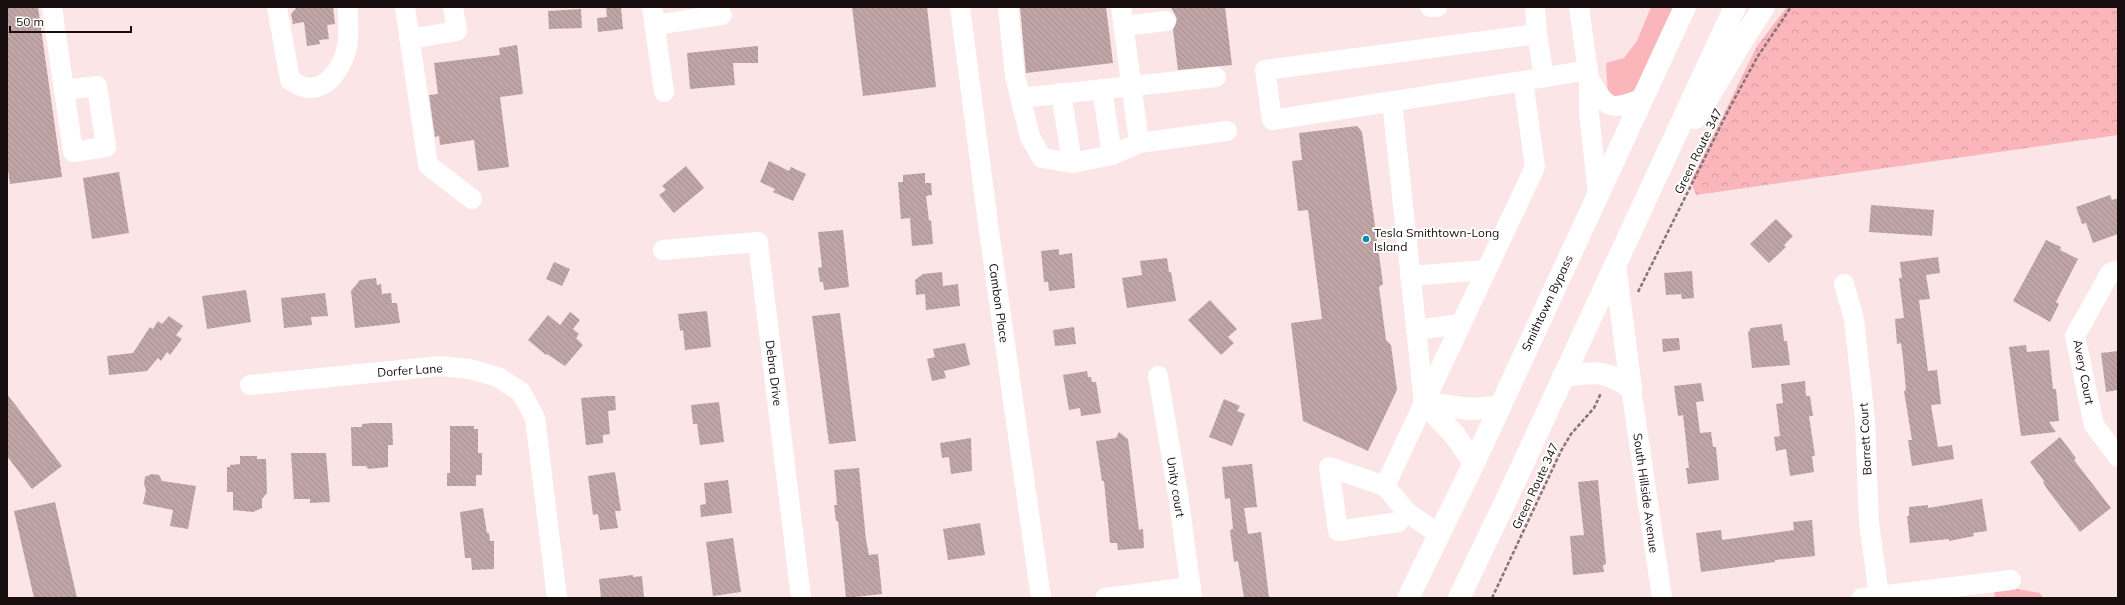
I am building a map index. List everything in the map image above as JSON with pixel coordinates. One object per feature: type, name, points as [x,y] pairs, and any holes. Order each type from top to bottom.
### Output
[{"type":"highway","name":"Smithtown Bypass","points":[[1408,598],[1474,463],[1498,407],[1685,7]]},
{"type":"highway","points":[[1459,598],[1735,7]]},
{"type":"highway","points":[[1659,170],[1716,87],[1745,35],[1764,7]]},
{"type":"highway","points":[[1615,265],[1631,388]]},
{"type":"highway","points":[[1563,376],[1604,373],[1620,380],[1631,388]]},
{"type":"highway","points":[[1424,403],[1466,409],[1498,407]]},
{"type":"highway","points":[[1424,403],[1454,434],[1474,463]]},
{"type":"street","points":[[52,7],[64,90]]},
{"type":"street","points":[[277,7],[290,80],[304,87],[317,87],[330,80],[342,62],[347,46],[348,7]]},
{"type":"street","points":[[405,7],[428,165],[472,199]]},
{"type":"street","points":[[409,39],[457,30],[453,7]]},
{"type":"street","name":"Cambon Place","points":[[960,7],[989,231],[1041,598]]},
{"type":"street","points":[[1008,7],[1015,76],[1030,137],[1042,158],[1072,162],[1112,155],[1139,143],[1226,131]]},
{"type":"street","points":[[1430,7],[1437,7]]},
{"type":"street","points":[[1535,7],[1537,34],[1544,77]]},
{"type":"street","points":[[1579,7],[1588,74],[1589,114],[1598,194]]},
{"type":"street","points":[[664,92],[653,16],[722,15]]},
{"type":"street","points":[[1139,143],[1130,86],[1122,16],[1166,21]]},
{"type":"street","points":[[1537,34],[1265,70],[1272,120],[1544,77],[1588,74]]},
{"type":"street","points":[[1588,74],[1601,99],[1609,105],[1622,106],[1643,98]]},
{"type":"street","points":[[1020,98],[1216,77]]},
{"type":"street","points":[[1385,486],[1534,167],[1523,81]]},
{"type":"street","points":[[1102,89],[1112,155]]},
{"type":"street","points":[[1061,93],[1072,162]]},
{"type":"street","points":[[1392,101],[1424,403]]},
{"type":"street","name":"Debra Drive","points":[[663,250],[758,242],[801,598]]},
{"type":"street","points":[[1410,276],[1486,270]]},
{"type":"street","name":"Avery Court","points":[[2118,270],[2110,273],[2075,336],[2094,425],[2118,457]]},
{"type":"street","name":"Barrett Court","points":[[1844,284],[1854,319],[1865,420],[1871,597]]},
{"type":"street","points":[[1416,330],[1461,324]]},
{"type":"street","name":"Dorfer Lane","points":[[250,385],[440,366],[470,369],[498,377],[522,392],[535,418],[557,598]]},
{"type":"street","name":"Unity court","points":[[1158,376],[1179,501],[1192,592]]},
{"type":"street","name":"South Hillside Avenue","points":[[1631,388],[1662,598]]},
{"type":"street","points":[[1407,512],[1398,522],[1338,531],[1329,467],[1385,486],[1407,512],[1439,535]]},
{"type":"street","points":[[1871,597],[2010,580]]},
{"type":"street","points":[[1105,598],[1192,592]]},
{"type":"path","name":"Green Route 347","points":[[1638,294],[1730,106],[1758,56],[1791,7]]},
{"type":"path","name":"Green Route 347","points":[[1492,598],[1560,450],[1570,434],[1594,408],[1598,402],[1602,388]]},
{"type":"green space","points":[[1651,7],[1676,7],[1635,99],[1608,97],[1606,63],[1624,58],[1637,41]]},
{"type":"green space","points":[[1787,7],[2118,7],[2118,135],[1696,195],[1691,181],[1757,46]]},
{"type":"green space","points":[[2018,589],[2040,593],[2043,598],[1995,598],[1994,591]]},
{"type":"building","points":[[7,7],[38,7],[62,177],[10,184],[7,163]]},
{"type":"building","points":[[297,7],[333,7],[335,24],[327,25],[329,39],[319,40],[320,44],[307,46],[304,22],[293,24],[291,14]]},
{"type":"building","points":[[606,7],[621,7],[623,29],[598,32],[597,18],[607,17]]},
{"type":"building","points":[[852,7],[927,7],[936,87],[863,96]]},
{"type":"building","points":[[1020,7],[1106,7],[1113,63],[1026,73]]},
{"type":"building","points":[[1171,7],[1225,7],[1232,65],[1178,70],[1173,30],[1177,19]]},
{"type":"building","points":[[581,9],[582,28],[549,29],[548,11]]},
{"type":"building","points":[[517,45],[523,94],[500,97],[509,167],[478,171],[474,140],[440,145],[439,136],[435,137],[429,95],[438,94],[434,63],[500,55],[499,48]]},
{"type":"building","points":[[758,46],[758,63],[733,63],[735,85],[690,89],[687,53]]},
{"type":"building","points":[[1357,126],[1362,132],[1383,284],[1379,287],[1386,340],[1391,345],[1397,390],[1368,451],[1303,421],[1291,323],[1322,319],[1308,210],[1298,211],[1292,161],[1302,160],[1299,133]]},
{"type":"building","points":[[769,161],[789,171],[791,167],[806,174],[793,201],[773,192],[775,189],[760,182]]},
{"type":"building","points":[[686,166],[704,188],[674,213],[659,195],[666,190],[662,186]]},
{"type":"building","points":[[119,172],[129,233],[92,239],[83,178]]},
{"type":"building","points":[[925,173],[925,183],[931,183],[932,195],[926,196],[929,221],[931,220],[933,244],[912,246],[910,218],[901,219],[898,182],[903,182],[903,175]]},
{"type":"building","points":[[2110,195],[2112,200],[2118,198],[2118,234],[2093,243],[2086,223],[2082,224],[2076,207]]},
{"type":"building","points":[[1871,205],[1934,210],[1932,236],[1869,232]]},
{"type":"building","points":[[1776,219],[1793,236],[1784,245],[1786,247],[1769,263],[1750,244]]},
{"type":"building","points":[[843,230],[849,287],[824,290],[823,282],[820,282],[818,268],[822,267],[818,232]]},
{"type":"building","points":[[2046,240],[2061,247],[2060,250],[2078,259],[2056,302],[2059,304],[2050,322],[2013,301]]},
{"type":"building","points":[[1059,249],[1059,255],[1072,253],[1075,288],[1049,291],[1048,282],[1044,282],[1041,251]]},
{"type":"building","points":[[1938,257],[1940,273],[1926,275],[1930,299],[1919,300],[1928,371],[1937,370],[1941,404],[1931,405],[1938,447],[1952,445],[1954,459],[1912,466],[1908,440],[1912,440],[1904,391],[1906,390],[1903,358],[1901,343],[1897,344],[1895,319],[1904,318],[1899,278],[1902,278],[1900,262]]},
{"type":"building","points":[[1167,258],[1176,301],[1127,308],[1122,278],[1142,275],[1140,261]]},
{"type":"building","points":[[554,262],[570,269],[562,286],[546,279]]},
{"type":"building","points":[[1692,271],[1694,298],[1682,299],[1681,294],[1666,295],[1664,273]]},
{"type":"building","points":[[942,272],[943,286],[958,284],[960,306],[926,310],[925,294],[916,295],[915,280],[923,274]]},
{"type":"building","points":[[376,278],[377,285],[381,284],[382,294],[391,293],[392,303],[397,303],[400,323],[355,328],[351,291],[360,280]]},
{"type":"building","points":[[246,290],[251,322],[207,329],[202,296]]},
{"type":"building","points":[[325,293],[328,316],[311,317],[312,325],[284,328],[281,298]]},
{"type":"building","points":[[1210,300],[1237,329],[1228,337],[1234,343],[1221,355],[1188,320]]},
{"type":"building","points":[[707,311],[711,347],[685,350],[683,330],[680,331],[678,314]]},
{"type":"building","points":[[570,312],[580,320],[573,329],[579,334],[576,338],[583,345],[565,366],[547,354],[546,355],[528,340],[548,315],[560,325]]},
{"type":"building","points":[[840,313],[856,441],[829,444],[812,316]]},
{"type":"building","points":[[169,316],[183,326],[176,335],[182,339],[170,355],[167,352],[161,361],[158,358],[147,371],[109,375],[107,356],[133,353],[150,327],[153,329],[158,321],[162,324]]},
{"type":"building","points":[[1782,324],[1784,341],[1787,341],[1790,365],[1752,368],[1748,333],[1751,328]]},
{"type":"building","points":[[1074,327],[1076,344],[1055,346],[1053,330]]},
{"type":"building","points":[[1679,338],[1680,350],[1663,352],[1662,339]]},
{"type":"building","points":[[965,343],[970,365],[944,371],[946,378],[932,381],[927,359],[935,357],[933,349]]},
{"type":"building","points":[[2026,345],[2027,352],[2049,350],[2053,389],[2056,389],[2059,421],[2049,422],[2056,432],[2021,436],[2009,347]]},
{"type":"building","points":[[2118,351],[2118,390],[2106,392],[2101,353]]},
{"type":"building","points":[[1087,371],[1088,377],[1091,377],[1092,382],[1096,382],[1101,413],[1081,416],[1080,408],[1069,410],[1063,375]]},
{"type":"building","points":[[1805,381],[1806,396],[1810,396],[1813,416],[1809,416],[1815,456],[1812,456],[1814,472],[1790,476],[1786,449],[1776,451],[1774,437],[1780,436],[1776,404],[1783,403],[1781,384]]},
{"type":"building","points":[[1701,383],[1704,401],[1696,402],[1700,433],[1711,432],[1713,447],[1716,447],[1719,480],[1688,484],[1686,468],[1689,468],[1683,415],[1678,416],[1674,386]]},
{"type":"building","points":[[7,394],[62,466],[32,489],[7,456]]},
{"type":"building","points":[[615,396],[616,410],[608,411],[610,434],[603,435],[603,443],[586,445],[581,398]]},
{"type":"building","points":[[1224,399],[1240,406],[1237,411],[1245,414],[1232,446],[1209,437]]},
{"type":"building","points":[[719,402],[724,442],[700,445],[697,424],[693,424],[691,405]]},
{"type":"building","points":[[392,423],[393,445],[388,445],[388,467],[368,469],[366,466],[352,466],[351,427],[362,427],[362,424]]},
{"type":"building","points":[[450,426],[474,426],[474,429],[478,429],[478,453],[482,453],[482,475],[476,475],[476,486],[447,486],[447,473],[450,473]]},
{"type":"building","points":[[1119,432],[1128,439],[1139,530],[1143,529],[1144,548],[1118,550],[1117,543],[1110,543],[1104,481],[1102,481],[1096,441],[1116,438]]},
{"type":"building","points":[[2060,437],[2076,458],[2074,460],[2111,508],[2080,532],[2047,489],[2043,482],[2044,481],[2030,462]]},
{"type":"building","points":[[971,438],[972,471],[951,474],[949,457],[942,458],[940,443]]},
{"type":"building","points":[[291,453],[326,453],[330,502],[310,503],[310,499],[294,499]]},
{"type":"building","points":[[240,456],[257,456],[257,459],[266,459],[267,493],[262,499],[262,508],[253,512],[233,510],[233,492],[227,492],[227,467],[230,467],[230,465],[240,464]]},
{"type":"building","points":[[1252,464],[1257,507],[1244,508],[1248,534],[1261,532],[1269,598],[1244,598],[1238,561],[1234,562],[1230,530],[1233,529],[1230,498],[1225,499],[1222,467]]},
{"type":"building","points":[[859,468],[866,540],[869,555],[878,554],[882,594],[846,598],[838,521],[836,521],[834,505],[837,505],[834,470]]},
{"type":"building","points":[[615,472],[621,511],[615,511],[618,528],[600,530],[598,514],[593,515],[588,476]]},
{"type":"building","points":[[152,474],[159,475],[162,481],[196,486],[188,529],[170,526],[173,510],[143,504],[146,490],[144,484],[145,477]]},
{"type":"building","points":[[728,480],[732,513],[701,517],[700,505],[706,504],[704,483]]},
{"type":"building","points":[[1598,480],[1606,564],[1603,565],[1604,572],[1573,575],[1570,536],[1584,535],[1578,482]]},
{"type":"building","points":[[1982,499],[1987,531],[1973,533],[1974,536],[1949,541],[1949,539],[1910,543],[1907,516],[1909,516],[1909,507],[1928,505],[1928,508]]},
{"type":"building","points":[[55,502],[77,598],[34,598],[14,511]]},
{"type":"building","points":[[483,508],[487,533],[489,533],[490,541],[494,541],[494,569],[472,570],[471,558],[465,558],[460,512]]},
{"type":"building","points":[[1812,520],[1815,556],[1775,560],[1775,562],[1701,572],[1696,533],[1721,530],[1722,540],[1794,530],[1793,522]]},
{"type":"building","points":[[980,523],[985,555],[948,560],[943,529]]},
{"type":"building","points":[[733,538],[741,592],[713,596],[706,542]]},
{"type":"building","points":[[633,575],[633,577],[642,576],[644,597],[601,598],[599,579]]},
{"type":"place","name":"Tesla Smithtown-Long Island","points":[[1366,239]]}]
